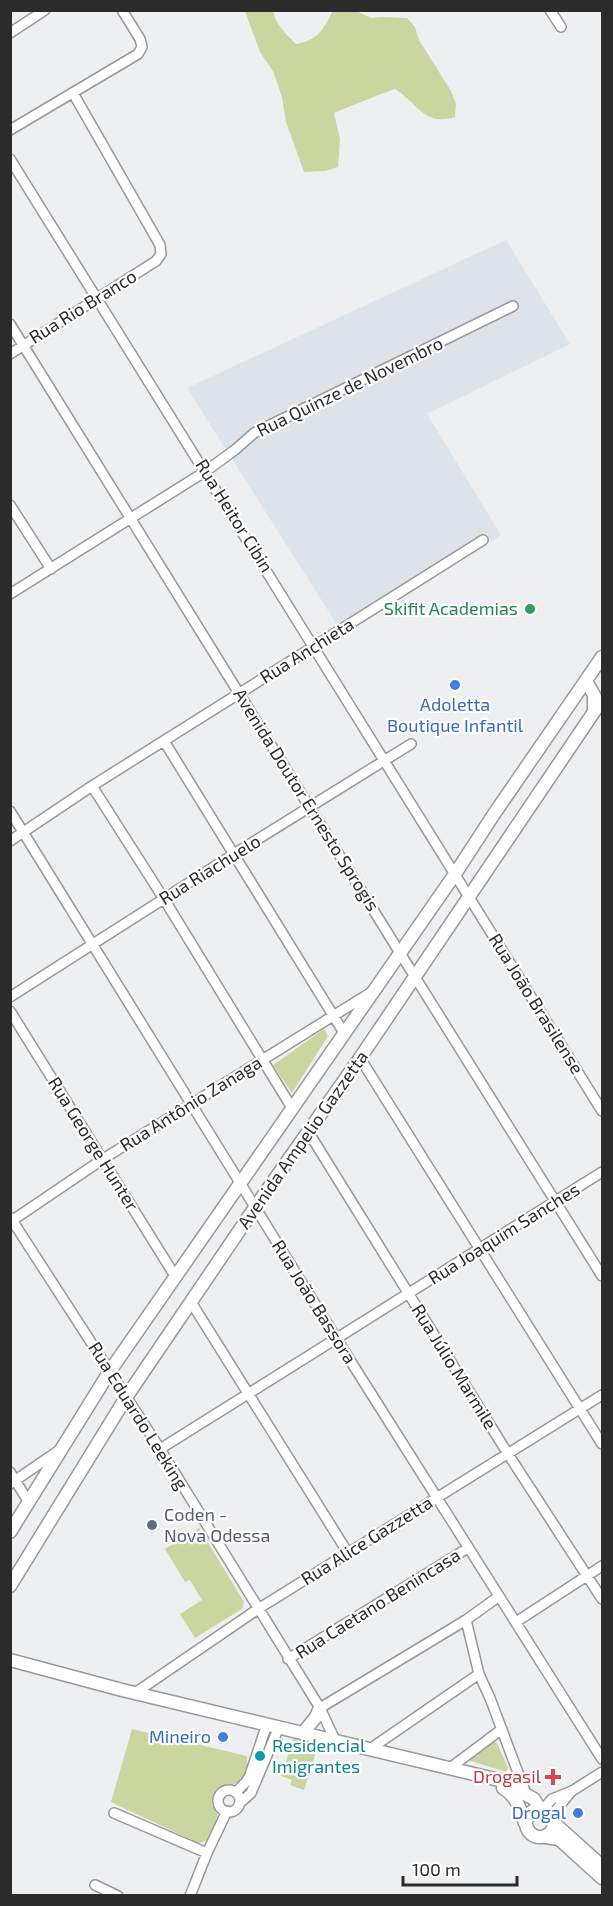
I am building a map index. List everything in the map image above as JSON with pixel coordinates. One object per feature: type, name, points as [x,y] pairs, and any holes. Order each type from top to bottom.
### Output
[{"type":"main road","name":"Avenida Ampelio Gazzetta","points":[[10,1532],[110,1371],[603,657]]},
{"type":"main road","points":[[586,681],[595,700],[594,712]]},
{"type":"main road","name":"Avenida Ampelio Gazzetta","points":[[10,1586],[127,1396],[256,1206],[309,1133],[603,699]]},
{"type":"main road","points":[[10,1660],[135,1693],[499,1780],[534,1799],[603,1866]]},
{"type":"main road","points":[[303,1733],[320,1708]]},
{"type":"main road","points":[[490,1779],[511,1792],[517,1801],[526,1828],[532,1835],[536,1838],[559,1839],[603,1878]]},
{"type":"main road","points":[[525,1823],[528,1815],[536,1809],[547,1814],[552,1831],[546,1837]]},
{"type":"street","points":[[10,33],[45,10]]},
{"type":"street","points":[[10,130],[138,54],[142,47],[140,39],[122,10]]},
{"type":"street","points":[[550,10],[561,27]]},
{"type":"street","name":"Rua Rio Branco","points":[[10,354],[156,261],[161,254],[160,245],[73,93]]},
{"type":"street","name":"Rua Heitor Cibin","points":[[10,159],[455,874]]},
{"type":"street","name":"Rua Quinze de Novembro","points":[[10,594],[206,471],[254,433],[513,306]]},
{"type":"street","name":"Avenida Doutor Ernesto Sprogis","points":[[10,324],[603,1276]]},
{"type":"street","points":[[10,505],[51,569]]},
{"type":"street","name":"Rua Anchieta","points":[[10,841],[92,786],[483,540]]},
{"type":"street","points":[[165,741],[344,1033]]},
{"type":"street","name":"Rua Riachuelo","points":[[10,998],[411,744]]},
{"type":"street","points":[[92,786],[292,1108]]},
{"type":"street","name":"Rua João Bassora","points":[[10,811],[498,1597],[603,1759]]},
{"type":"street","name":"Rua João Brasilense","points":[[455,874],[603,1111]]},
{"type":"street","name":"Rua Antônio Zanaga","points":[[11,1220],[103,1159],[375,990]]},
{"type":"street","name":"Rua George Hunter","points":[[10,1011],[176,1276]]},
{"type":"street","points":[[360,1058],[603,1444]]},
{"type":"street","name":"Rua Júlio Marmile","points":[[309,1133],[508,1454],[603,1599]]},
{"type":"street","name":"Rua Joaquim Sanches","points":[[160,1449],[603,1172]]},
{"type":"street","name":"Rua Eduardo Leeking","points":[[11,1220],[127,1396],[320,1708],[335,1740]]},
{"type":"street","points":[[191,1302],[348,1553]]},
{"type":"street","name":"Rua Alice Gazzetta","points":[[135,1693],[258,1609],[603,1395]]},
{"type":"street","points":[[28,1501],[12,1479],[63,1448]]},
{"type":"street","name":"Rua Caetano Benincasa","points":[[288,1659],[468,1548]]},
{"type":"street","points":[[516,1622],[603,1566]]},
{"type":"street","points":[[320,1708],[466,1620],[498,1597]]},
{"type":"street","points":[[466,1620],[479,1674],[526,1794]]},
{"type":"street","points":[[370,1749],[479,1674]]},
{"type":"street","points":[[236,1792],[250,1775],[260,1744],[273,1726]]},
{"type":"street","points":[[240,1803],[236,1792],[227,1790],[220,1794],[220,1806],[227,1811],[235,1810],[251,1793],[271,1747],[273,1726]]},
{"type":"street","points":[[450,1768],[502,1729]]},
{"type":"street","points":[[260,1744],[271,1747]]},
{"type":"street","points":[[547,1814],[572,1791],[603,1772]]},
{"type":"street","points":[[190,1896],[227,1811]]},
{"type":"street","points":[[114,1813],[207,1853]]},
{"type":"street","points":[[95,1885],[118,1896]]},
{"type":"shaded area","points":[[506,240],[570,344],[427,414],[501,535],[343,634],[187,388]]},
{"type":"green space","points":[[352,10],[371,18],[407,18],[415,27],[419,40],[451,91],[456,104],[455,117],[436,119],[428,116],[395,89],[334,113],[340,139],[338,167],[325,171],[304,172],[286,122],[282,97],[273,71],[260,52],[245,11],[273,11],[279,25],[296,44],[314,37],[326,24],[332,12]]},
{"type":"green space","points":[[324,1029],[328,1036],[292,1093],[273,1065]]},
{"type":"green space","points":[[199,1528],[244,1602],[242,1609],[195,1638],[180,1614],[202,1600],[190,1580],[185,1582],[165,1549]]},
{"type":"green space","points":[[132,1729],[247,1756],[247,1772],[241,1781],[215,1790],[212,1805],[218,1816],[206,1840],[198,1843],[111,1802]]},
{"type":"green space","points":[[294,1737],[302,1739],[301,1744],[317,1749],[304,1790],[290,1785],[292,1780],[281,1776]]},
{"type":"green space","points":[[493,1741],[497,1743],[508,1768],[506,1772],[468,1760]]},
{"type":"place","name":"Skifit Academias","points":[[530,609]]},
{"type":"place","name":"Adoletta Boutique Infantil","points":[[455,685]]},
{"type":"place","name":"Coden - Nova Odessa","points":[[152,1525]]},
{"type":"place","name":"Mineiro","points":[[223,1737]]},
{"type":"place","name":"Residencial Imigrantes","points":[[260,1756]]},
{"type":"place","name":"Drogasil","points":[[553,1777]]},
{"type":"place","name":"Drogal","points":[[578,1813]]}]
